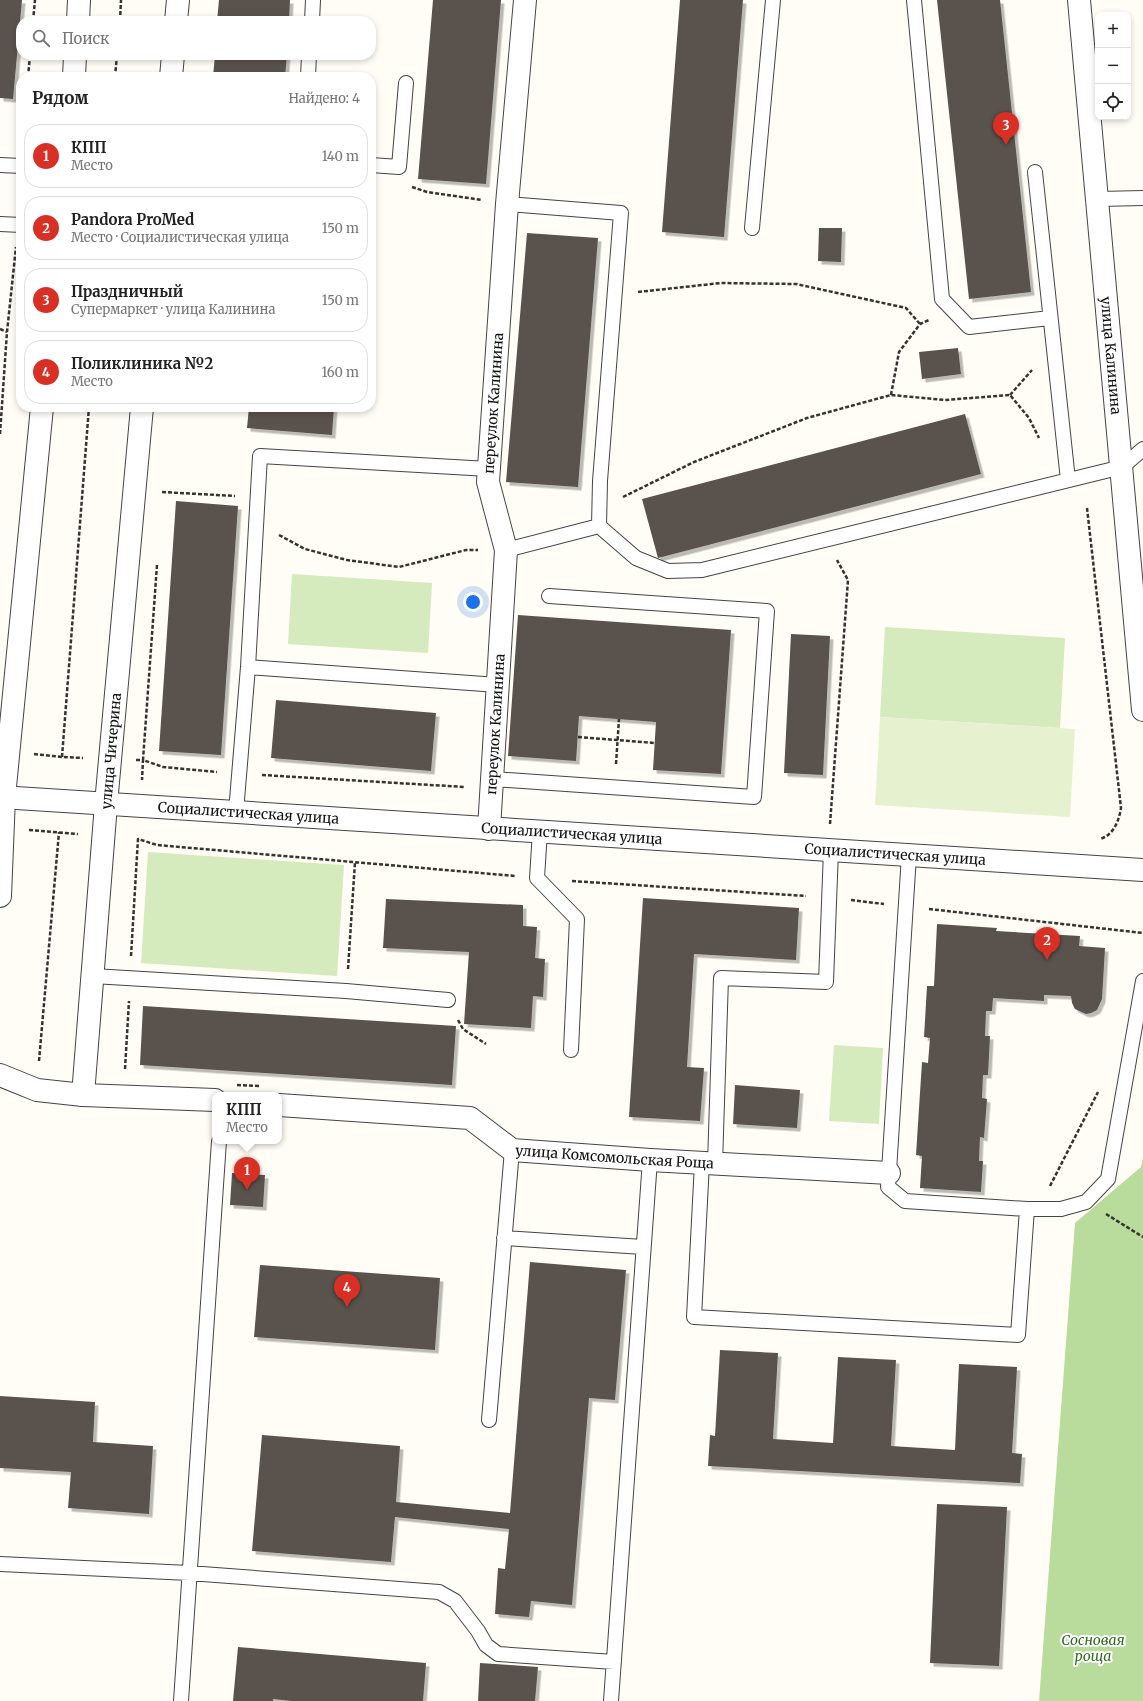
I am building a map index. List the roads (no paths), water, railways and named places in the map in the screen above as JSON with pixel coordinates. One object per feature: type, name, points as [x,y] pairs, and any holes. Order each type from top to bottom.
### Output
[{"type":"street","points":[[78,16],[79,0]]},
{"type":"street","points":[[176,16],[178,0]]},
{"type":"street","name":"переулок Калинина","points":[[488,829],[493,779],[506,550],[488,482],[507,204],[525,0]]},
{"type":"street","name":"улица Калинина","points":[[1079,0],[1143,710]]},
{"type":"street","points":[[74,72],[75,60]]},
{"type":"street","points":[[171,72],[173,60]]},
{"type":"street","points":[[0,896],[2,797],[41,412]]},
{"type":"street","name":"улица Чичерина","points":[[83,1094],[106,804],[142,412]]},
{"type":"street","name":"Социалистическая улица","points":[[2,797],[1143,870]]},
{"type":"street","points":[[0,1075],[37,1090],[83,1094],[212,1100]]},
{"type":"street","name":"улица Комсомольская Роща","points":[[282,1097],[470,1118],[512,1150],[650,1160],[889,1173]]},
{"type":"lane","points":[[312,16],[313,0]]},
{"type":"lane","points":[[752,228],[773,0]]},
{"type":"lane","points":[[914,0],[942,299],[969,327],[1050,318]]},
{"type":"lane","points":[[308,72],[309,60]]},
{"type":"lane","points":[[376,165],[399,167],[406,83]]},
{"type":"lane","points":[[0,165],[16,166]]},
{"type":"lane","points":[[1035,172],[1068,480]]},
{"type":"lane","points":[[1098,199],[1143,198]]},
{"type":"lane","points":[[507,204],[621,213],[599,507],[599,526],[636,558],[668,571],[702,570],[1122,467],[1143,449]]},
{"type":"lane","points":[[0,224],[16,225]]},
{"type":"lane","points":[[236,812],[248,667],[260,456],[489,469]]},
{"type":"lane","points":[[506,550],[599,526]]},
{"type":"lane","points":[[493,779],[754,797],[767,611],[549,596]]},
{"type":"lane","points":[[248,667],[498,685]]},
{"type":"lane","points":[[540,831],[537,878],[578,919],[571,1050]]},
{"type":"lane","points":[[831,850],[826,982],[721,978],[708,1163],[694,1317],[1018,1335],[1033,1209]]},
{"type":"lane","points":[[910,855],[888,1187],[905,1201],[1033,1209],[1061,1209],[1086,1202],[1108,1179],[1143,981]]},
{"type":"lane","points":[[93,976],[346,991],[448,1000]]},
{"type":"lane","points":[[181,1701],[219,1144]]},
{"type":"lane","points":[[489,1420],[512,1150]]},
{"type":"lane","points":[[611,1701],[650,1160]]},
{"type":"lane","points":[[504,1238],[643,1247]]},
{"type":"lane","points":[[0,1564],[189,1573],[439,1592],[455,1601],[478,1631],[486,1645],[498,1654],[614,1662]]},
{"type":"place","name":"Праздничный","points":[[1006,145]]},
{"type":"place","name":"Pandora ProMed","points":[[1047,960]]},
{"type":"place","name":"КПП","points":[[247,1190]]},
{"type":"place","name":"Поликлиника №2","points":[[347,1307]]},
{"type":"park label","name":"Сосновая роща","points":[[1093,1648]]}]
